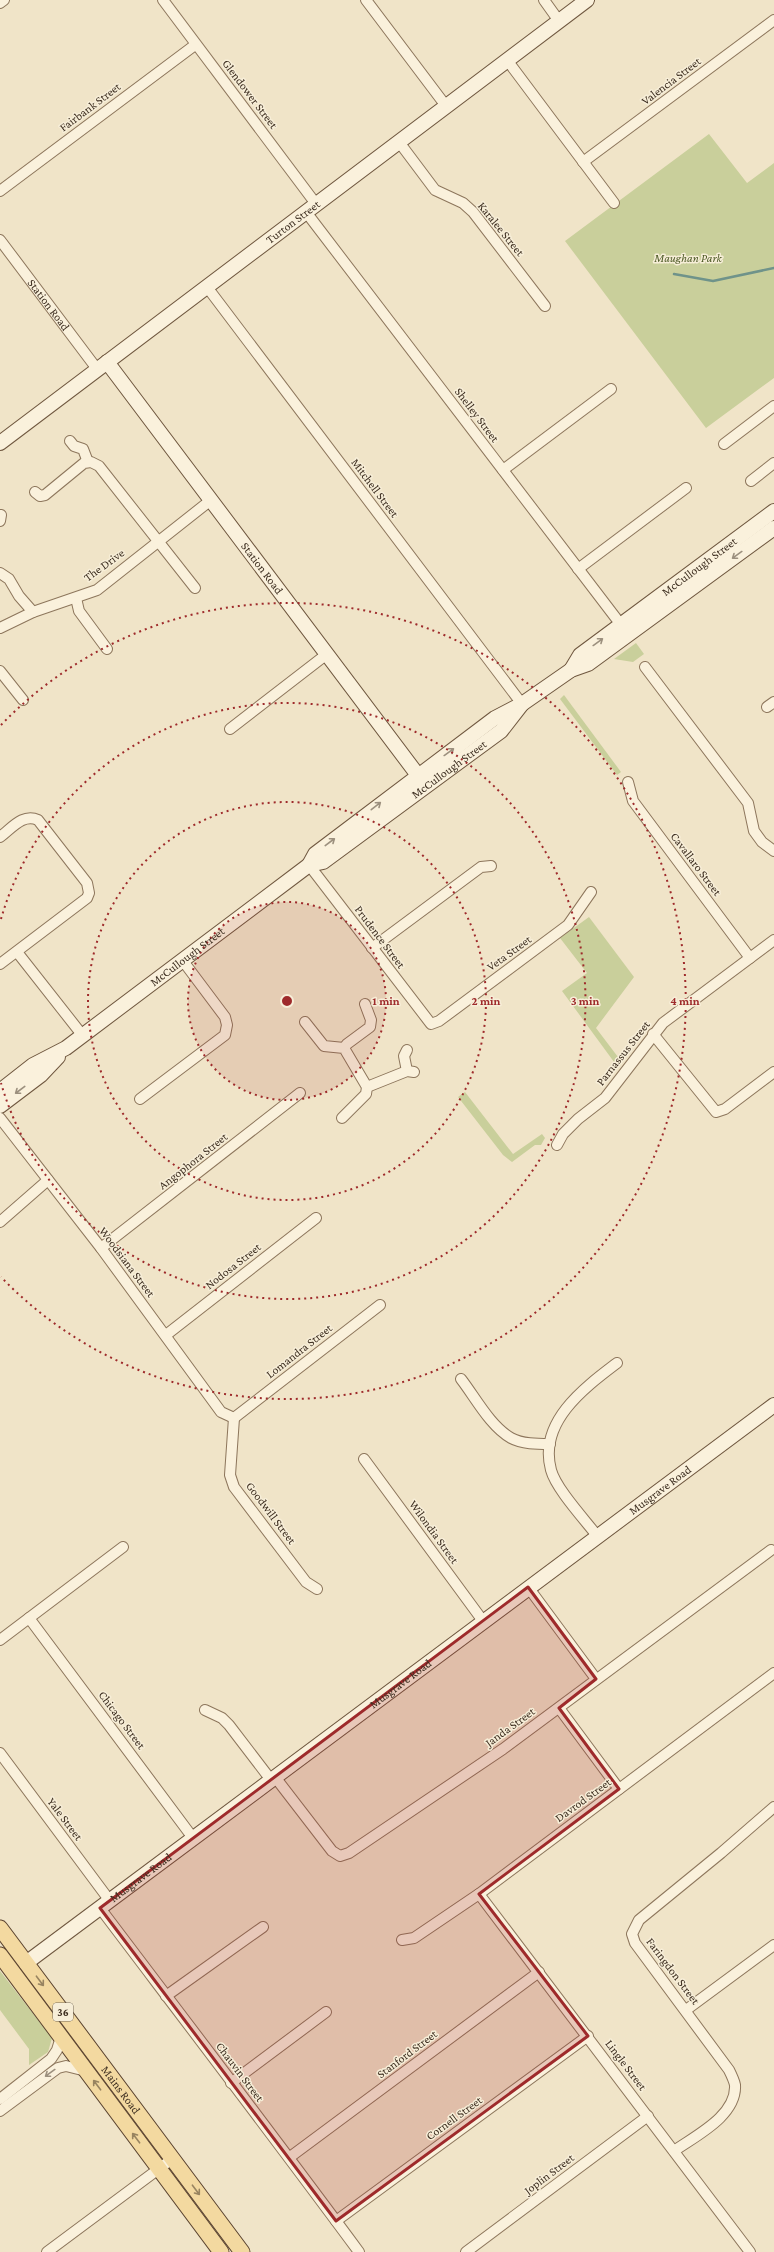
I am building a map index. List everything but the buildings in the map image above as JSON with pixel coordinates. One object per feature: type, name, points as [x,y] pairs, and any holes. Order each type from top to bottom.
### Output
[{"type":"main road","name":"Mains Road","points":[[0,1928],[242,2252]]},
{"type":"main road","name":"Mains Road","points":[[0,1955],[221,2252]]},
{"type":"street","points":[[0,3],[4,0]]},
{"type":"street","name":"Glendower Street","points":[[163,0],[311,208]]},
{"type":"street","points":[[366,0],[446,106]]},
{"type":"street","points":[[544,0],[560,20]]},
{"type":"street","name":"Turton Street","points":[[0,443],[586,0]]},
{"type":"street","name":"Valencia Street","points":[[583,162],[774,20]]},
{"type":"street","name":"Fairbank Street","points":[[0,191],[195,45]]},
{"type":"street","points":[[507,60],[614,203]]},
{"type":"street","name":"Karalee Street","points":[[398,142],[435,190],[463,203],[473,212],[545,306]]},
{"type":"street","name":"Shelley Street","points":[[311,208],[503,470],[624,630]]},
{"type":"street","name":"Station Road","points":[[0,240],[211,500],[422,780]]},
{"type":"street","name":"Mitchell Street","points":[[207,287],[522,704]]},
{"type":"street","points":[[503,470],[611,389]]},
{"type":"street","points":[[724,444],[774,406]]},
{"type":"street","points":[[70,441],[74,446],[83,449],[88,462]]},
{"type":"street","points":[[35,492],[40,496],[45,495],[76,468],[88,462],[99,466],[107,474],[157,542],[195,588]]},
{"type":"street","points":[[751,481],[774,463]]},
{"type":"street","points":[[578,569],[686,488]]},
{"type":"street","name":"The Drive","points":[[0,628],[33,612],[96,590],[211,500]]},
{"type":"street","name":"McCullough Street","points":[[0,1091],[34,1066],[66,1048],[83,1036],[309,865],[315,854],[422,780],[501,730],[522,704],[571,670],[580,655],[624,630],[769,530],[774,511]]},
{"type":"street","points":[[0,573],[9,579],[19,596],[33,612]]},
{"type":"street","points":[[76,598],[80,611],[107,649]]},
{"type":"street","points":[[230,729],[327,654]]},
{"type":"street","points":[[645,667],[748,803],[754,831],[762,842],[774,851]]},
{"type":"street","points":[[0,671],[23,700]]},
{"type":"street","name":"Cavallaro Street","points":[[628,782],[633,801],[750,958]]},
{"type":"street","points":[[0,836],[25,818],[38,820],[87,883],[89,893],[87,898],[0,964]]},
{"type":"street","name":"Prudence Street","points":[[309,865],[431,1024]]},
{"type":"street","points":[[372,948],[481,867],[491,866]]},
{"type":"street","name":"Veta Street","points":[[431,1024],[439,1021],[568,925],[591,892]]},
{"type":"street","name":"Parnassus Street","points":[[557,1145],[563,1134],[578,1119],[605,1098],[663,1023],[774,940]]},
{"type":"street","points":[[17,952],[83,1036]]},
{"type":"street","points":[[140,1099],[224,1034],[227,1026],[225,1017],[183,960]]},
{"type":"street","points":[[344,1048],[347,1044],[370,1027],[371,1020],[365,1004]]},
{"type":"street","points":[[305,1022],[324,1046],[344,1048]]},
{"type":"street","points":[[653,1034],[716,1112],[724,1109],[774,1072]]},
{"type":"street","name":"McCullough Street","points":[[0,1106],[41,1075],[66,1048]]},
{"type":"street","points":[[342,1118],[366,1094],[367,1087],[344,1048]]},
{"type":"street","points":[[367,1087],[411,1071],[404,1056],[407,1050]]},
{"type":"street","name":"Angophora Street","points":[[101,1248],[300,1094]]},
{"type":"street","name":"Woodsiana Street","points":[[0,1118],[101,1248],[221,1412],[234,1418]]},
{"type":"street","points":[[0,1222],[48,1180]]},
{"type":"street","name":"Nodosa Street","points":[[166,1335],[316,1218]]},
{"type":"street","name":"Lomandra Street","points":[[234,1418],[380,1305]]},
{"type":"street","points":[[598,1537],[562,1491],[551,1470],[550,1444],[554,1429],[568,1404],[584,1388],[617,1363]]},
{"type":"street","points":[[461,1379],[490,1418],[510,1438],[533,1444],[550,1444]]},
{"type":"street","name":"Musgrave Road","points":[[26,1963],[482,1621],[598,1537],[774,1405]]},
{"type":"street","name":"Goodwill Street","points":[[234,1418],[230,1475],[234,1486],[306,1582],[317,1589]]},
{"type":"street","name":"Wilondia Street","points":[[364,1459],[482,1621]]},
{"type":"street","points":[[0,1640],[123,1547]]},
{"type":"street","name":"Janda Street","points":[[205,1710],[222,1718],[229,1725],[332,1851],[340,1856],[350,1853],[503,1749],[771,1550]]},
{"type":"street","points":[[528,1587],[596,1679]]},
{"type":"street","name":"Chicago Street","points":[[29,1618],[193,1838]]},
{"type":"street","name":"Davrod Street","points":[[402,1940],[414,1938],[479,1894],[774,1673]]},
{"type":"street","points":[[559,1708],[619,1789]]},
{"type":"street","name":"Yale Street","points":[[0,1753],[105,1904]]},
{"type":"street","name":"Faringdon Street","points":[[674,2151],[720,2117],[728,2108],[734,2096],[735,2084],[729,2070],[635,1943],[632,1934],[639,1920],[774,1807]]},
{"type":"street","name":"Lingle Street","points":[[479,1894],[588,2036],[750,2252]]},
{"type":"street","name":"Chauvin Street","points":[[105,1904],[166,1996],[231,2084],[290,2157],[359,2252]]},
{"type":"street","points":[[166,1996],[263,1927]]},
{"type":"street","points":[[686,2010],[774,1945]]},
{"type":"street","name":"Stanford Street","points":[[290,2157],[539,1972]]},
{"type":"street","points":[[231,2084],[326,2012]]},
{"type":"street","name":"Cornell Street","points":[[336,2221],[588,2036]]},
{"type":"street","points":[[0,2099],[51,2059],[61,2037]]},
{"type":"street","points":[[0,2111],[58,2068],[66,2066],[86,2071]]},
{"type":"street","name":"Joplin Street","points":[[466,2252],[648,2116]]},
{"type":"street","points":[[47,2252],[172,2159]]},
{"type":"highlighted area","points":[[528,1587],[596,1679],[559,1708],[619,1789],[479,1894],[588,2036],[336,2221],[100,1908]]},
{"type":"green space","name":"Maughan Park","points":[[709,134],[747,183],[774,163],[774,378],[706,428],[565,241]]},
{"type":"green space","points":[[636,643],[644,654],[633,662],[614,659]]},
{"type":"green space","points":[[564,695],[621,772],[617,775],[560,699]]},
{"type":"green space","points":[[589,917],[634,977],[596,1028],[621,1061],[617,1066],[562,991],[587,973],[560,938]]},
{"type":"green space","points":[[465,1092],[513,1154],[542,1134],[545,1138],[541,1145],[535,1145],[512,1162],[503,1155],[458,1097]]},
{"type":"green space","points":[[0,1971],[52,2038],[48,2052],[29,2065],[29,2049],[0,2010]]},
{"type":"waterway","points":[[674,274],[713,281],[774,268]]}]
